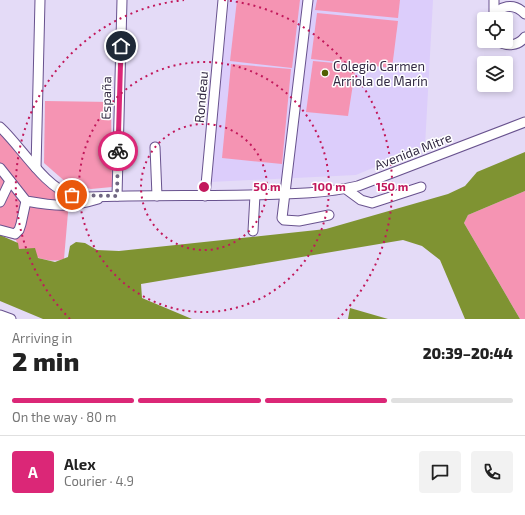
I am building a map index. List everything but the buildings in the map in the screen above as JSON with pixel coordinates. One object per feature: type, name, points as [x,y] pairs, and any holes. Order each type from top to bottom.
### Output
[{"type":"street","points":[[36,168],[40,0]]},
{"type":"street","name":"España","points":[[113,196],[122,0]]},
{"type":"street","name":"Rondeau","points":[[205,196],[223,0]]},
{"type":"street","points":[[308,0],[282,218],[284,220],[299,221],[329,214]]},
{"type":"street","points":[[492,12],[494,0]]},
{"type":"street","points":[[496,12],[509,6],[524,9]]},
{"type":"street","points":[[513,45],[517,44],[525,36]]},
{"type":"street","name":"Avenida Mitre","points":[[0,127],[36,168],[55,185],[72,195],[205,196],[284,194],[324,192],[346,189],[358,186],[525,122]]},
{"type":"street","points":[[155,147],[156,196]]},
{"type":"street","points":[[0,168],[26,201],[57,207],[84,203],[113,196]]},
{"type":"street","points":[[0,202],[10,181]]},
{"type":"street","points":[[346,189],[361,200],[372,203],[421,187]]},
{"type":"street","points":[[252,231],[255,195]]},
{"type":"street","points":[[0,230],[15,234],[19,230],[26,201]]},
{"type":"street","points":[[0,314],[11,319]]},
{"type":"shaded area","name":"Colegio Carmen Arriola de Marín","points":[[229,0],[433,0],[425,146],[356,175],[210,182]]},
{"type":"shaded area","points":[[237,0],[300,0],[292,68],[230,61]]},
{"type":"shaded area","points":[[317,0],[400,0],[398,18],[315,10]]},
{"type":"shaded area","points":[[317,13],[398,21],[392,68],[311,59]]},
{"type":"shaded area","points":[[313,61],[356,65],[348,116],[306,112]]},
{"type":"shaded area","points":[[231,64],[291,69],[282,164],[222,158]]},
{"type":"shaded area","points":[[45,101],[111,102],[112,187],[91,189],[68,184],[44,163]]},
{"type":"shaded area","points":[[0,134],[42,181],[64,196],[91,200],[69,201],[64,259],[52,261],[36,257],[19,249],[16,240],[0,235]]},
{"type":"shaded area","points":[[525,152],[525,191],[468,215],[464,223],[520,319],[465,319],[440,260],[422,246],[403,240],[141,284],[142,298],[192,319],[43,319],[0,301],[0,235],[18,243],[19,249],[35,248],[38,258],[55,262],[68,257],[70,246],[76,242],[85,243],[97,250],[119,251],[326,229],[448,194],[465,186],[477,172]]},
{"type":"shaded area","points":[[525,191],[525,319],[520,319],[464,223],[468,215]]},
{"type":"shaded area","points":[[350,308],[388,319],[348,319]]},
{"type":"way so far","points":[[72,195],[88,197],[117,196],[118,151]]},
{"type":"place","name":"Colegio Carmen Arriola de Marín","points":[[325,73]]},
{"type":"route","points":[[118,151],[121,46]]}]
